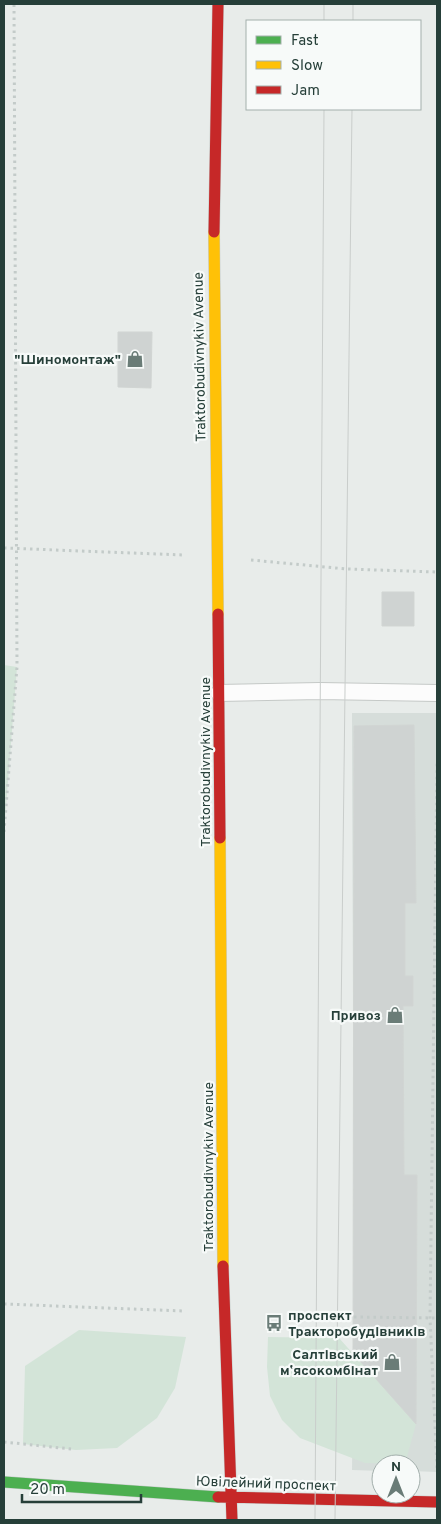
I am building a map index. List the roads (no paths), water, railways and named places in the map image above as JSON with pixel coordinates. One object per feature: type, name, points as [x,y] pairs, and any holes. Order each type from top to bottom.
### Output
[{"type":"main road","name":"Traktorobudivnykiv Avenue","points":[[218,4],[213,259],[220,693],[223,1312],[232,1520]]},
{"type":"main road","name":"Ювілейний проспект","points":[[4,1482],[231,1498],[437,1502]]},
{"type":"lane","points":[[220,693],[345,691],[437,693]]},
{"type":"tram line","points":[[324,4],[324,20]]},
{"type":"tram line","points":[[353,4],[353,20]]},
{"type":"tram line","points":[[315,1520],[324,110]]},
{"type":"tram line","points":[[335,1520],[352,110]]},
{"type":"place","name":"\"Шиномонтаж\"","points":[[135,359]]},
{"type":"place","name":"Привоз","points":[[395,1015]]},
{"type":"place","name":"проспект Тракторобудівників","points":[[274,1323]]},
{"type":"place","name":"Салтівський мʼясокомбінат","points":[[392,1362]]}]
